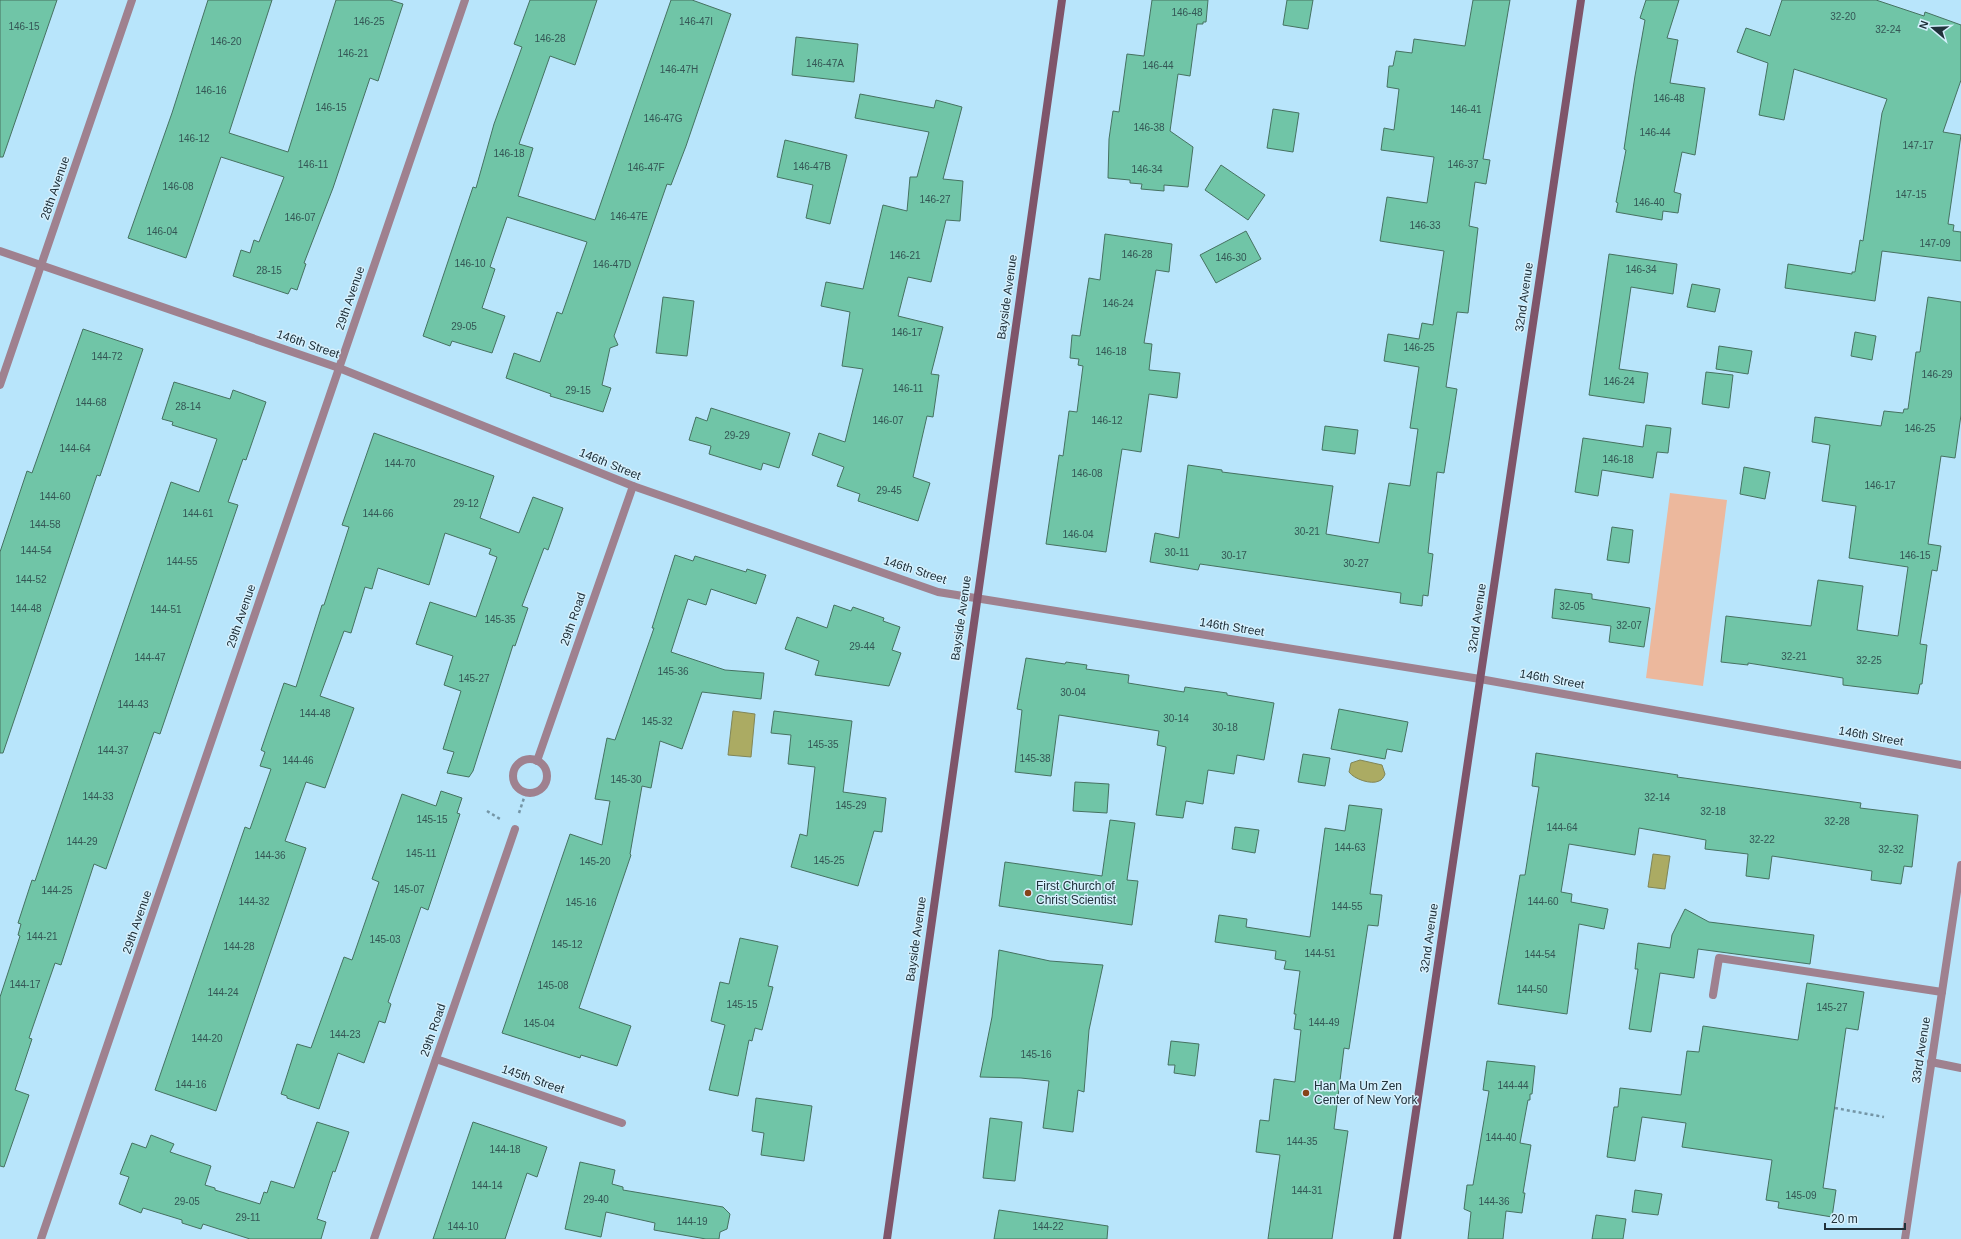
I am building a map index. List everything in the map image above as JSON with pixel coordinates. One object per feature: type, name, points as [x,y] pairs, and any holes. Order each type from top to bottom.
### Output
[{"type":"street","name":"28th Avenue","points":[[0,385],[132,0]]},
{"type":"street","name":"29th Avenue","points":[[41,1239],[465,0]]},
{"type":"street","name":"Bayside Avenue","points":[[887,1239],[976,598],[1062,0]]},
{"type":"street","name":"32nd Avenue","points":[[1397,1239],[1581,0]]},
{"type":"street","name":"146th Street","points":[[0,251],[339,368],[632,486],[938,592],[1480,679],[1961,765]]},
{"type":"street","name":"29th Road","points":[[537,761],[632,486]]},
{"type":"street","points":[[526,760],[537,761],[541,763],[547,773],[545,784],[537,792],[526,792],[516,786],[514,776],[515,770],[522,762],[526,760]]},
{"type":"street","name":"29th Road","points":[[374,1239],[515,828]]},
{"type":"street","name":"33rd Avenue","points":[[1905,1239],[1961,865]]},
{"type":"street","points":[[1713,995],[1718,958],[1942,992]]},
{"type":"street","name":"145th Street","points":[[436,1058],[622,1123]]},
{"type":"street","points":[[1931,1062],[1961,1068]]},
{"type":"path","points":[[1835,1108],[1884,1117]]},
{"type":"shaded area","points":[[1670,493],[1727,500],[1703,686],[1646,678]]},
{"type":"shaded area","points":[[733,711],[755,714],[751,757],[728,755]]},
{"type":"shaded area","points":[[1360,760],[1382,765],[1385,774],[1383,778],[1379,781],[1372,782],[1363,781],[1351,775],[1349,772],[1351,763]]},
{"type":"shaded area","points":[[1653,854],[1670,856],[1665,889],[1648,887]]},
{"type":"building","points":[[0,0],[57,0],[3,157],[0,157]]},
{"type":"building","points":[[208,0],[272,0],[229,133],[288,152],[336,0],[390,0],[403,4],[378,81],[370,78],[333,188],[304,263],[306,264],[297,290],[291,288],[288,294],[233,276],[241,250],[250,253],[254,240],[259,242],[284,177],[221,157],[186,258],[128,238],[172,113]]},
{"type":"building","points":[[530,0],[597,0],[575,65],[550,56],[519,144],[533,148],[518,196],[595,220],[671,0],[692,0],[731,14],[686,146],[671,185],[667,184],[614,336],[618,345],[610,348],[602,385],[611,388],[603,412],[550,396],[551,394],[506,378],[514,353],[540,362],[557,312],[562,314],[587,242],[507,217],[490,267],[495,269],[482,308],[505,316],[492,353],[452,341],[450,346],[423,336],[473,187],[476,188],[494,124],[522,47],[514,44]]},
{"type":"building","points":[[1152,0],[1208,0],[1206,22],[1203,22],[1203,24],[1197,24],[1190,76],[1178,74],[1170,131],[1193,147],[1188,187],[1164,185],[1164,191],[1141,189],[1142,184],[1130,183],[1130,180],[1108,178],[1109,139],[1113,111],[1119,112],[1127,54],[1144,56]]},
{"type":"building","points":[[1287,0],[1313,0],[1308,29],[1283,25]]},
{"type":"building","points":[[1473,0],[1510,0],[1483,159],[1490,160],[1486,184],[1475,182],[1469,226],[1478,228],[1468,313],[1457,312],[1446,387],[1457,389],[1444,473],[1437,472],[1428,553],[1433,554],[1428,596],[1423,595],[1422,606],[1400,603],[1401,593],[1200,564],[1198,570],[1150,562],[1155,533],[1179,538],[1188,465],[1222,470],[1222,472],[1333,486],[1326,534],[1379,543],[1389,483],[1410,486],[1418,429],[1410,428],[1419,367],[1384,361],[1388,334],[1419,339],[1422,323],[1433,325],[1444,251],[1380,241],[1387,197],[1427,203],[1434,157],[1381,150],[1384,128],[1394,130],[1399,89],[1387,87],[1389,66],[1393,66],[1396,51],[1412,53],[1414,39],[1465,46]]},
{"type":"building","points":[[1646,0],[1679,0],[1667,38],[1678,40],[1670,83],[1705,88],[1695,155],[1682,152],[1674,192],[1681,194],[1678,213],[1663,211],[1662,220],[1616,212],[1618,203],[1616,202],[1626,150],[1624,149],[1635,76],[1645,20],[1640,18]]},
{"type":"building","points":[[1782,0],[1876,0],[1924,16],[1925,12],[1961,25],[1961,80],[1943,132],[1961,135],[1948,224],[1954,225],[1953,231],[1961,232],[1961,261],[1882,251],[1875,301],[1785,288],[1788,264],[1852,274],[1852,272],[1855,272],[1860,240],[1863,241],[1882,113],[1887,99],[1794,69],[1784,120],[1759,115],[1768,63],[1737,52],[1746,28],[1770,36]]},
{"type":"building","points":[[796,37],[858,44],[854,82],[792,75]]},
{"type":"building","points":[[860,94],[934,108],[936,100],[962,107],[943,179],[963,181],[960,221],[946,220],[931,282],[908,277],[898,316],[943,327],[931,374],[939,375],[933,417],[927,416],[913,477],[930,483],[918,521],[858,501],[860,494],[837,486],[844,467],[812,455],[819,433],[845,442],[863,369],[842,366],[850,312],[821,306],[826,282],[863,289],[883,205],[907,211],[910,177],[917,177],[929,132],[855,118]]},
{"type":"building","points":[[1273,109],[1299,113],[1293,152],[1267,148]]},
{"type":"building","points":[[785,140],[847,155],[830,224],[806,218],[813,185],[777,177]]},
{"type":"building","points":[[1221,165],[1265,195],[1248,220],[1205,190]]},
{"type":"building","points":[[1246,231],[1261,259],[1216,283],[1200,255]]},
{"type":"building","points":[[1105,234],[1172,244],[1169,272],[1156,270],[1144,343],[1152,344],[1149,370],[1180,373],[1177,398],[1149,394],[1141,452],[1122,449],[1106,552],[1046,544],[1059,455],[1063,456],[1069,411],[1077,412],[1083,366],[1078,365],[1079,359],[1070,358],[1072,335],[1080,336],[1089,278],[1100,280]]},
{"type":"building","points":[[1609,254],[1677,264],[1673,294],[1631,287],[1619,369],[1648,373],[1644,403],[1589,395]]},
{"type":"building","points":[[1692,284],[1720,289],[1715,312],[1687,307]]},
{"type":"building","points":[[663,297],[694,301],[687,356],[656,353]]},
{"type":"building","points":[[1928,297],[1961,302],[1961,415],[1955,458],[1941,456],[1928,544],[1941,546],[1937,571],[1932,570],[1920,644],[1927,645],[1922,684],[1920,684],[1918,694],[1843,685],[1843,678],[1748,663],[1748,665],[1721,662],[1726,616],[1811,626],[1818,580],[1863,586],[1857,630],[1898,636],[1908,567],[1849,558],[1856,506],[1822,501],[1830,445],[1812,442],[1815,417],[1881,426],[1884,411],[1903,413],[1904,409],[1908,409],[1916,352],[1920,352]]},
{"type":"building","points":[[83,329],[143,349],[100,476],[97,475],[3,753],[0,753],[0,552],[27,471],[32,473]]},
{"type":"building","points":[[1855,332],[1876,336],[1872,360],[1851,356]]},
{"type":"building","points":[[1719,346],[1752,351],[1748,374],[1716,369]]},
{"type":"building","points":[[1706,372],[1733,375],[1729,408],[1702,404]]},
{"type":"building","points":[[174,382],[230,399],[233,390],[266,402],[246,460],[243,459],[228,502],[238,505],[160,734],[154,732],[106,869],[94,864],[61,965],[55,963],[29,1038],[32,1039],[15,1090],[29,1095],[4,1167],[0,1166],[0,997],[20,936],[18,935],[21,924],[18,923],[32,880],[35,881],[171,482],[199,492],[217,439],[172,425],[173,422],[162,419]]},
{"type":"building","points":[[711,408],[790,433],[779,468],[763,463],[761,470],[709,454],[711,446],[689,440],[696,417],[707,421]]},
{"type":"building","points":[[1646,425],[1671,428],[1668,453],[1657,452],[1653,478],[1602,470],[1598,496],[1575,492],[1583,438],[1643,447]]},
{"type":"building","points":[[1325,426],[1358,430],[1355,454],[1322,450]]},
{"type":"building","points":[[374,433],[494,476],[480,518],[519,533],[533,497],[563,508],[548,550],[544,548],[522,606],[528,608],[515,646],[513,645],[473,771],[469,777],[447,773],[454,752],[443,749],[461,691],[444,685],[453,656],[416,644],[430,602],[476,617],[497,557],[489,554],[491,549],[445,533],[429,585],[378,568],[372,589],[365,587],[351,633],[344,631],[320,696],[354,708],[325,788],[306,782],[285,841],[306,848],[216,1111],[155,1090],[245,827],[250,829],[271,769],[260,766],[265,752],[261,750],[284,683],[296,687],[349,527],[342,525]]},
{"type":"building","points":[[1744,467],[1770,472],[1765,499],[1740,494]]},
{"type":"building","points":[[1612,527],[1633,530],[1629,563],[1607,560]]},
{"type":"building","points":[[675,555],[693,561],[695,556],[746,572],[747,569],[766,575],[756,604],[711,589],[706,605],[688,599],[671,652],[725,670],[764,673],[761,699],[702,692],[682,749],[660,741],[651,788],[642,786],[631,855],[579,1008],[631,1026],[617,1066],[581,1055],[580,1058],[502,1033],[570,834],[602,845],[610,801],[595,799],[607,738],[615,740],[654,628],[652,628]]},
{"type":"building","points":[[1555,589],[1592,594],[1592,599],[1650,608],[1644,647],[1609,642],[1611,626],[1552,618]]},
{"type":"building","points":[[834,605],[851,611],[853,607],[884,618],[883,621],[900,627],[892,650],[901,653],[889,686],[815,675],[819,661],[785,649],[797,617],[827,628]]},
{"type":"building","points":[[1026,658],[1065,664],[1066,662],[1087,665],[1086,669],[1129,675],[1128,683],[1184,692],[1185,687],[1227,693],[1227,695],[1274,703],[1264,760],[1237,755],[1234,774],[1208,770],[1203,804],[1186,801],[1183,818],[1156,815],[1166,747],[1157,745],[1159,731],[1059,715],[1051,776],[1015,772],[1022,710],[1017,709]]},
{"type":"building","points":[[1339,709],[1408,722],[1402,752],[1387,749],[1385,759],[1331,749]]},
{"type":"building","points":[[774,711],[852,721],[843,792],[886,798],[882,832],[874,831],[858,886],[791,867],[800,834],[807,836],[815,767],[788,764],[791,735],[771,733]]},
{"type":"building","points":[[1536,753],[1678,775],[1677,777],[1861,803],[1860,808],[1918,815],[1912,867],[1904,866],[1901,884],[1871,880],[1872,871],[1772,856],[1769,879],[1746,876],[1748,854],[1705,849],[1706,840],[1639,828],[1635,855],[1569,844],[1561,892],[1572,894],[1571,902],[1608,909],[1604,929],[1579,924],[1567,1014],[1498,1004],[1520,875],[1525,875],[1539,787],[1532,786]]},
{"type":"building","points":[[1303,754],[1330,758],[1325,786],[1298,782]]},
{"type":"building","points":[[1075,782],[1109,784],[1107,813],[1073,811]]},
{"type":"building","points":[[441,791],[462,798],[457,813],[460,814],[428,910],[421,907],[388,1002],[391,1004],[385,1023],[379,1021],[364,1063],[338,1053],[319,1109],[287,1098],[287,1096],[281,1094],[297,1044],[311,1048],[344,957],[352,960],[379,882],[372,879],[402,794],[436,806]]},
{"type":"building","points":[[1349,805],[1382,809],[1370,894],[1382,895],[1378,926],[1368,925],[1349,1049],[1344,1048],[1334,1129],[1348,1131],[1332,1239],[1268,1239],[1280,1155],[1256,1152],[1260,1120],[1269,1121],[1274,1079],[1295,1082],[1301,1030],[1294,1029],[1296,1014],[1294,1014],[1300,971],[1284,969],[1286,961],[1275,959],[1276,951],[1215,942],[1219,915],[1247,919],[1246,927],[1310,937],[1325,828],[1345,831]]},
{"type":"building","points":[[1110,820],[1135,823],[1127,880],[1138,881],[1132,925],[999,906],[1005,862],[1102,876]]},
{"type":"building","points":[[1235,827],[1259,830],[1255,853],[1232,849]]},
{"type":"building","points":[[1685,909],[1709,922],[1814,935],[1810,964],[1698,949],[1694,978],[1660,973],[1651,1032],[1629,1029],[1638,969],[1635,969],[1638,943],[1670,948],[1672,935]]},
{"type":"building","points":[[740,938],[778,946],[768,986],[773,987],[762,1030],[755,1028],[752,1041],[749,1040],[738,1096],[709,1090],[725,1025],[711,1021],[720,982],[729,984]]},
{"type":"building","points":[[999,950],[1050,961],[1103,965],[1089,1030],[1084,1092],[1078,1090],[1073,1132],[1043,1128],[1049,1081],[1021,1078],[980,1077],[992,1017]]},
{"type":"building","points":[[1807,983],[1864,992],[1858,1030],[1846,1028],[1823,1188],[1836,1190],[1832,1217],[1778,1208],[1779,1202],[1766,1200],[1772,1160],[1682,1147],[1686,1123],[1642,1117],[1635,1161],[1607,1157],[1614,1107],[1618,1107],[1620,1088],[1681,1095],[1687,1051],[1699,1052],[1703,1026],[1798,1040]]},
{"type":"building","points":[[1171,1041],[1199,1044],[1195,1076],[1174,1073],[1175,1065],[1168,1065]]},
{"type":"building","points":[[1487,1061],[1535,1066],[1532,1094],[1530,1094],[1530,1100],[1528,1100],[1520,1143],[1531,1145],[1523,1193],[1525,1193],[1522,1213],[1506,1211],[1503,1239],[1468,1239],[1471,1212],[1464,1209],[1467,1185],[1473,1185],[1489,1091],[1483,1090]]},
{"type":"building","points":[[756,1098],[812,1106],[804,1161],[761,1155],[764,1133],[752,1131]]},
{"type":"building","points":[[990,1118],[1022,1122],[1015,1181],[983,1178]]},
{"type":"building","points":[[317,1122],[349,1132],[335,1172],[333,1171],[317,1219],[326,1222],[321,1239],[250,1239],[203,1224],[201,1229],[182,1223],[182,1220],[143,1208],[141,1213],[119,1204],[129,1177],[120,1174],[132,1143],[146,1148],[151,1135],[174,1144],[170,1152],[211,1166],[205,1185],[215,1188],[215,1190],[260,1204],[264,1192],[267,1193],[271,1181],[294,1188]]},
{"type":"building","points":[[473,1122],[547,1147],[537,1177],[527,1173],[505,1239],[433,1239]]},
{"type":"building","points":[[580,1162],[615,1170],[612,1184],[623,1187],[623,1190],[723,1207],[730,1214],[727,1229],[720,1232],[719,1239],[706,1239],[654,1230],[655,1223],[606,1212],[601,1237],[565,1229]]},
{"type":"building","points":[[1635,1190],[1662,1194],[1658,1215],[1632,1212]]},
{"type":"building","points":[[999,1210],[1108,1226],[1107,1239],[994,1239]]},
{"type":"building","points":[[1596,1215],[1626,1219],[1623,1239],[1592,1239]]},
{"type":"place","name":"First Church of Christ Scientist","points":[[1028,893]]},
{"type":"place","name":"Han Ma Um Zen Center of New York","points":[[1306,1093]]}]
